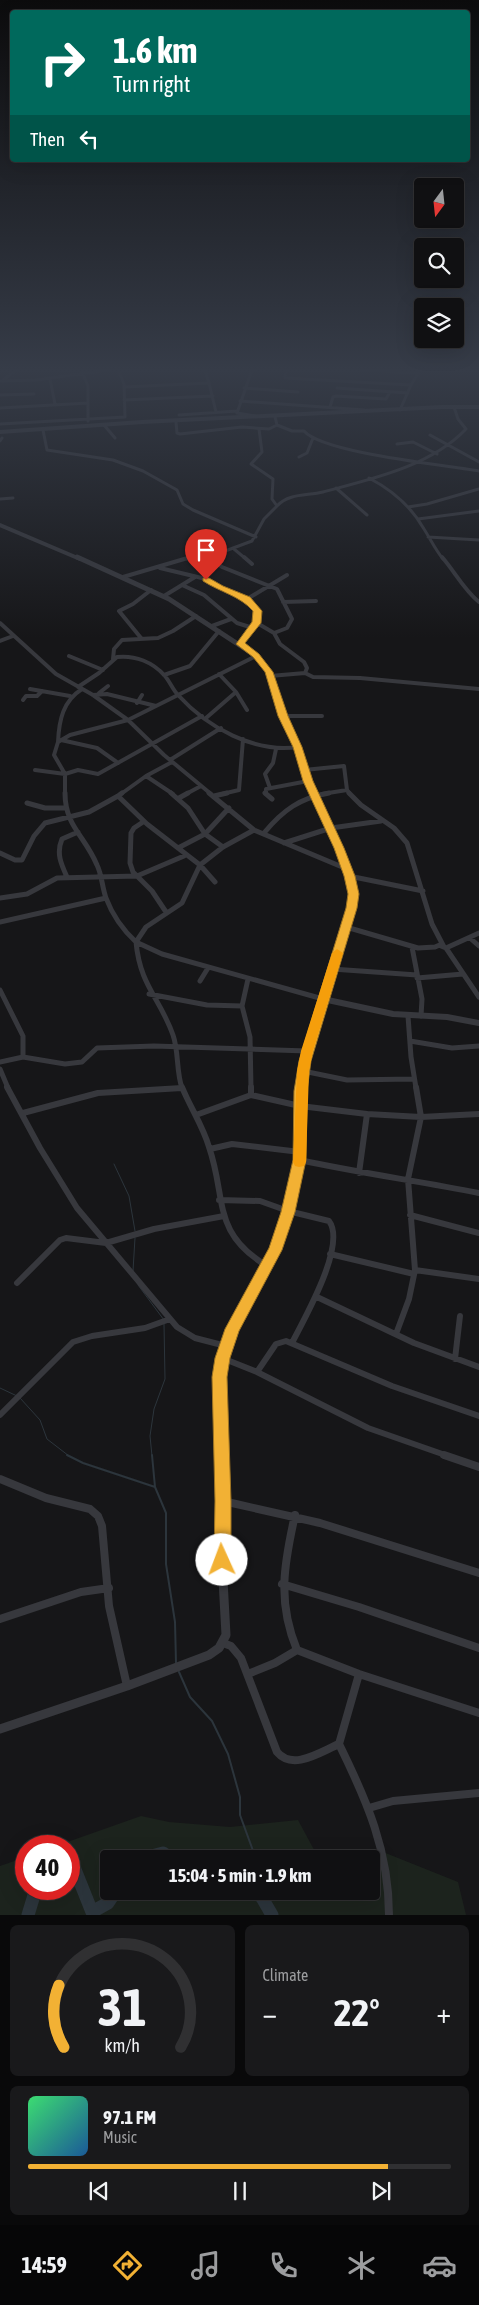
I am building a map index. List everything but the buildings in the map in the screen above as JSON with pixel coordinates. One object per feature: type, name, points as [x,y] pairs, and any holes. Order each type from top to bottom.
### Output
[{"type":"street","points":[[110,459],[143,471],[177,490],[183,504],[193,510],[256,537]]},
{"type":"street","points":[[256,459],[252,464],[273,479],[272,499],[277,506]]},
{"type":"street","points":[[405,459],[479,471]]},
{"type":"street","points":[[123,577],[160,568],[197,555],[209,557],[234,549],[256,537],[264,519],[284,498],[315,494],[397,470],[421,459]]},
{"type":"street","points":[[369,478],[388,488],[408,507],[418,519],[432,546],[454,570],[466,590],[479,602]]},
{"type":"street","points":[[336,488],[367,515]]},
{"type":"street","points":[[408,507],[427,504],[479,489]]},
{"type":"street","points":[[0,499],[13,498]]},
{"type":"street","points":[[418,519],[479,511]]},
{"type":"street","points":[[0,525],[164,596],[256,656],[270,676],[283,716],[298,747],[308,781],[331,828],[352,886],[353,901],[307,1051],[300,1106],[300,1160],[288,1212],[275,1250],[232,1329],[222,1358],[220,1377],[223,1501],[221,1544],[227,1627],[223,1643],[209,1655],[128,1686],[0,1729]]},
{"type":"street","points":[[428,537],[479,540]]},
{"type":"street","points":[[234,549],[252,564]]},
{"type":"street","points":[[209,557],[222,567],[277,589],[290,612],[292,620],[287,628],[274,633]]},
{"type":"street","points":[[160,568],[195,577],[247,599],[258,613],[257,623],[240,644]]},
{"type":"street","points":[[247,599],[287,575]]},
{"type":"street","points":[[164,596],[195,577]]},
{"type":"street","points":[[182,585],[204,595],[231,619],[253,628]]},
{"type":"street","points":[[141,638],[119,611],[151,590]]},
{"type":"street","points":[[283,602],[316,600]]},
{"type":"street","points":[[113,659],[113,648],[122,640],[158,638],[170,634],[196,616]]},
{"type":"street","points":[[212,626],[231,619]]},
{"type":"street","points":[[0,623],[49,669],[93,695],[128,720],[171,761],[254,830],[264,832],[348,873],[423,891]]},
{"type":"street","points":[[257,623],[274,633],[280,644],[304,662],[307,668],[305,673]]},
{"type":"street","points":[[164,675],[190,666],[220,631]]},
{"type":"street","points":[[0,641],[13,636]]},
{"type":"street","points":[[298,747],[276,749],[259,746],[221,728],[204,717],[179,696],[164,675],[137,657],[126,655],[113,659],[103,670],[70,696],[58,726],[60,741],[54,755],[65,774],[65,808],[68,818],[98,866],[106,898],[127,934],[136,942],[162,954],[323,999],[408,1016],[458,1018],[479,1023]]},
{"type":"street","points":[[68,656],[103,670]]},
{"type":"street","points":[[60,741],[78,732],[128,720],[256,656]]},
{"type":"street","points":[[270,676],[305,673],[313,677],[360,678],[479,690]]},
{"type":"street","points":[[219,674],[236,692],[247,710]]},
{"type":"street","points":[[93,695],[108,686]]},
{"type":"street","points":[[30,689],[70,696]]},
{"type":"street","points":[[23,700],[26,696],[37,696],[42,691]]},
{"type":"street","points":[[35,770],[65,774],[78,770],[98,774],[204,717],[236,692]]},
{"type":"street","points":[[99,693],[156,706]]},
{"type":"street","points":[[137,703],[142,695]]},
{"type":"street","points":[[283,716],[322,716]]},
{"type":"street","points":[[0,853],[15,860],[22,860],[34,836],[45,823],[98,808],[221,728]]},
{"type":"street","points":[[214,796],[238,790],[242,739]]},
{"type":"street","points":[[60,741],[97,748],[118,763]]},
{"type":"street","points":[[270,788],[265,774],[273,763],[276,749]]},
{"type":"street","points":[[304,770],[344,766],[347,790],[355,802],[401,834],[407,843],[432,924],[443,946],[479,998]]},
{"type":"street","points":[[146,776],[178,798],[188,808],[205,834],[223,847]]},
{"type":"street","points":[[272,799],[264,791],[270,788],[308,781]]},
{"type":"street","points":[[178,798],[201,786]]},
{"type":"street","points":[[264,832],[284,809],[315,795],[347,790]]},
{"type":"street","points":[[118,796],[143,822],[178,848],[184,856],[200,865],[215,882]]},
{"type":"street","points":[[27,803],[45,808],[65,808]]},
{"type":"street","points":[[178,848],[205,834],[229,808]]},
{"type":"street","points":[[284,843],[331,828],[382,821]]},
{"type":"street","points":[[143,822],[134,828],[131,833],[130,863],[133,872],[152,891],[166,912]]},
{"type":"street","points":[[254,830],[223,847],[200,865],[182,903],[146,927],[136,942],[138,963],[143,982],[177,1047],[182,1088],[210,1148],[219,1200],[224,1216],[240,1247],[252,1258],[267,1266]]},
{"type":"street","points":[[67,877],[58,857],[58,850],[62,839],[78,832]]},
{"type":"street","points":[[0,898],[19,896],[57,878],[137,876],[184,856]]},
{"type":"street","points":[[0,922],[106,898]]},
{"type":"street","points":[[346,927],[372,933],[412,947],[443,946],[479,934]]},
{"type":"street","points":[[470,938],[479,946]]},
{"type":"street","points":[[412,947],[422,999],[421,1016]]},
{"type":"street","points":[[200,981],[208,968]]},
{"type":"street","points":[[332,969],[417,977],[463,974]]},
{"type":"street","points":[[248,979],[242,1006],[244,1018],[250,1031],[250,1095]]},
{"type":"street","points":[[0,990],[23,1036],[23,1057]]},
{"type":"street","points":[[149,994],[207,1005],[242,1006]]},
{"type":"street","points":[[396,1334],[408,1299],[414,1272],[408,1179],[421,1117],[414,1079],[408,1016]]},
{"type":"street","points":[[410,1041],[452,1048],[479,1046]]},
{"type":"street","points":[[0,1062],[23,1057],[66,1064],[82,1062],[97,1048],[177,1047],[307,1051]]},
{"type":"street","points":[[0,1069],[7,1086],[59,1181],[77,1208],[176,1327],[195,1338],[226,1346]]},
{"type":"street","points":[[303,1071],[347,1080],[414,1079]]},
{"type":"street","points":[[23,1113],[87,1095],[182,1088]]},
{"type":"street","points":[[196,1115],[250,1095],[300,1106],[367,1114],[421,1117],[479,1114]]},
{"type":"street","points":[[359,1173],[367,1114]]},
{"type":"street","points":[[210,1148],[232,1144],[300,1152]]},
{"type":"street","points":[[300,1160],[359,1173],[408,1179],[479,1192]]},
{"type":"street","points":[[219,1200],[260,1201],[288,1212],[329,1221],[333,1232],[330,1254],[317,1297],[292,1343]]},
{"type":"street","points":[[410,1215],[479,1233]]},
{"type":"street","points":[[17,1283],[60,1240],[66,1238],[106,1243],[154,1229],[224,1216]]},
{"type":"street","points":[[330,1254],[414,1272],[479,1279]]},
{"type":"street","points":[[317,1297],[396,1334],[479,1367]]},
{"type":"street","points":[[455,1359],[460,1316]]},
{"type":"street","points":[[0,1415],[73,1342],[92,1336],[145,1328],[170,1319]]},
{"type":"street","points":[[257,1372],[276,1344],[281,1342],[292,1343],[392,1386],[479,1416]]},
{"type":"street","points":[[222,1358],[257,1372],[368,1428],[479,1467]]},
{"type":"street","points":[[0,1479],[32,1494],[90,1509],[94,1512],[102,1526],[109,1588],[109,1606],[128,1686]]},
{"type":"street","points":[[223,1501],[296,1515],[380,1540],[479,1573]]},
{"type":"street","points":[[296,1515],[284,1562],[282,1584],[286,1620],[297,1650],[359,1674],[479,1713]]},
{"type":"street","points":[[282,1584],[359,1607],[479,1648]]},
{"type":"street","points":[[0,1619],[81,1592],[109,1588]]},
{"type":"street","points":[[223,1643],[237,1651],[248,1674],[277,1752],[283,1759],[295,1762],[340,1744]]},
{"type":"street","points":[[248,1674],[275,1663],[297,1650]]},
{"type":"street","points":[[359,1674],[340,1744],[369,1808],[388,1874],[389,1915]]},
{"type":"street","points":[[369,1808],[393,1801],[479,1793]]},
{"type":"shaded area","points":[[141,1816],[169,1822],[230,1827],[298,1820],[314,1850],[100,1850],[100,1900],[380,1900],[380,1851],[458,1882],[466,1915],[0,1915],[0,1866],[15,1861],[15,1900],[80,1900],[80,1838]]},
{"type":"waterway","points":[[114,1164],[129,1196],[135,1231]]},
{"type":"waterway","points":[[133,1271],[135,1238]]},
{"type":"waterway","points":[[138,1285],[164,1320]]},
{"type":"waterway","points":[[152,1456],[150,1436],[154,1409],[165,1379],[164,1324]]},
{"type":"waterway","points":[[0,1388],[17,1396]]},
{"type":"waterway","points":[[20,1398],[40,1420],[47,1439],[69,1456]]},
{"type":"waterway","points":[[152,1455],[155,1487]]},
{"type":"waterway","points":[[69,1456],[83,1463],[155,1487]]},
{"type":"waterway","points":[[155,1487],[166,1513],[166,1564],[175,1622],[176,1663]]},
{"type":"waterway","points":[[179,1672],[190,1697],[212,1721],[228,1754],[240,1797],[240,1815],[253,1850]]},
{"type":"waterway","points":[[80,1882],[92,1912],[110,1900]]},
{"type":"waterway","points":[[28,1915],[33,1900]]},
{"type":"waterway","points":[[263,1900],[272,1915]]},
{"type":"slow traffic","points":[[299,1162],[303,1071],[307,1051],[337,953]]},
{"type":"route","points":[[206,580],[211,584],[247,599],[258,611],[257,623],[240,644],[250,650],[269,672],[283,716],[298,747],[308,781],[331,828],[350,876],[353,894],[352,908],[307,1051],[301,1091],[300,1160],[288,1212],[275,1250],[232,1329],[222,1358],[220,1377],[223,1501],[222,1560]]}]
